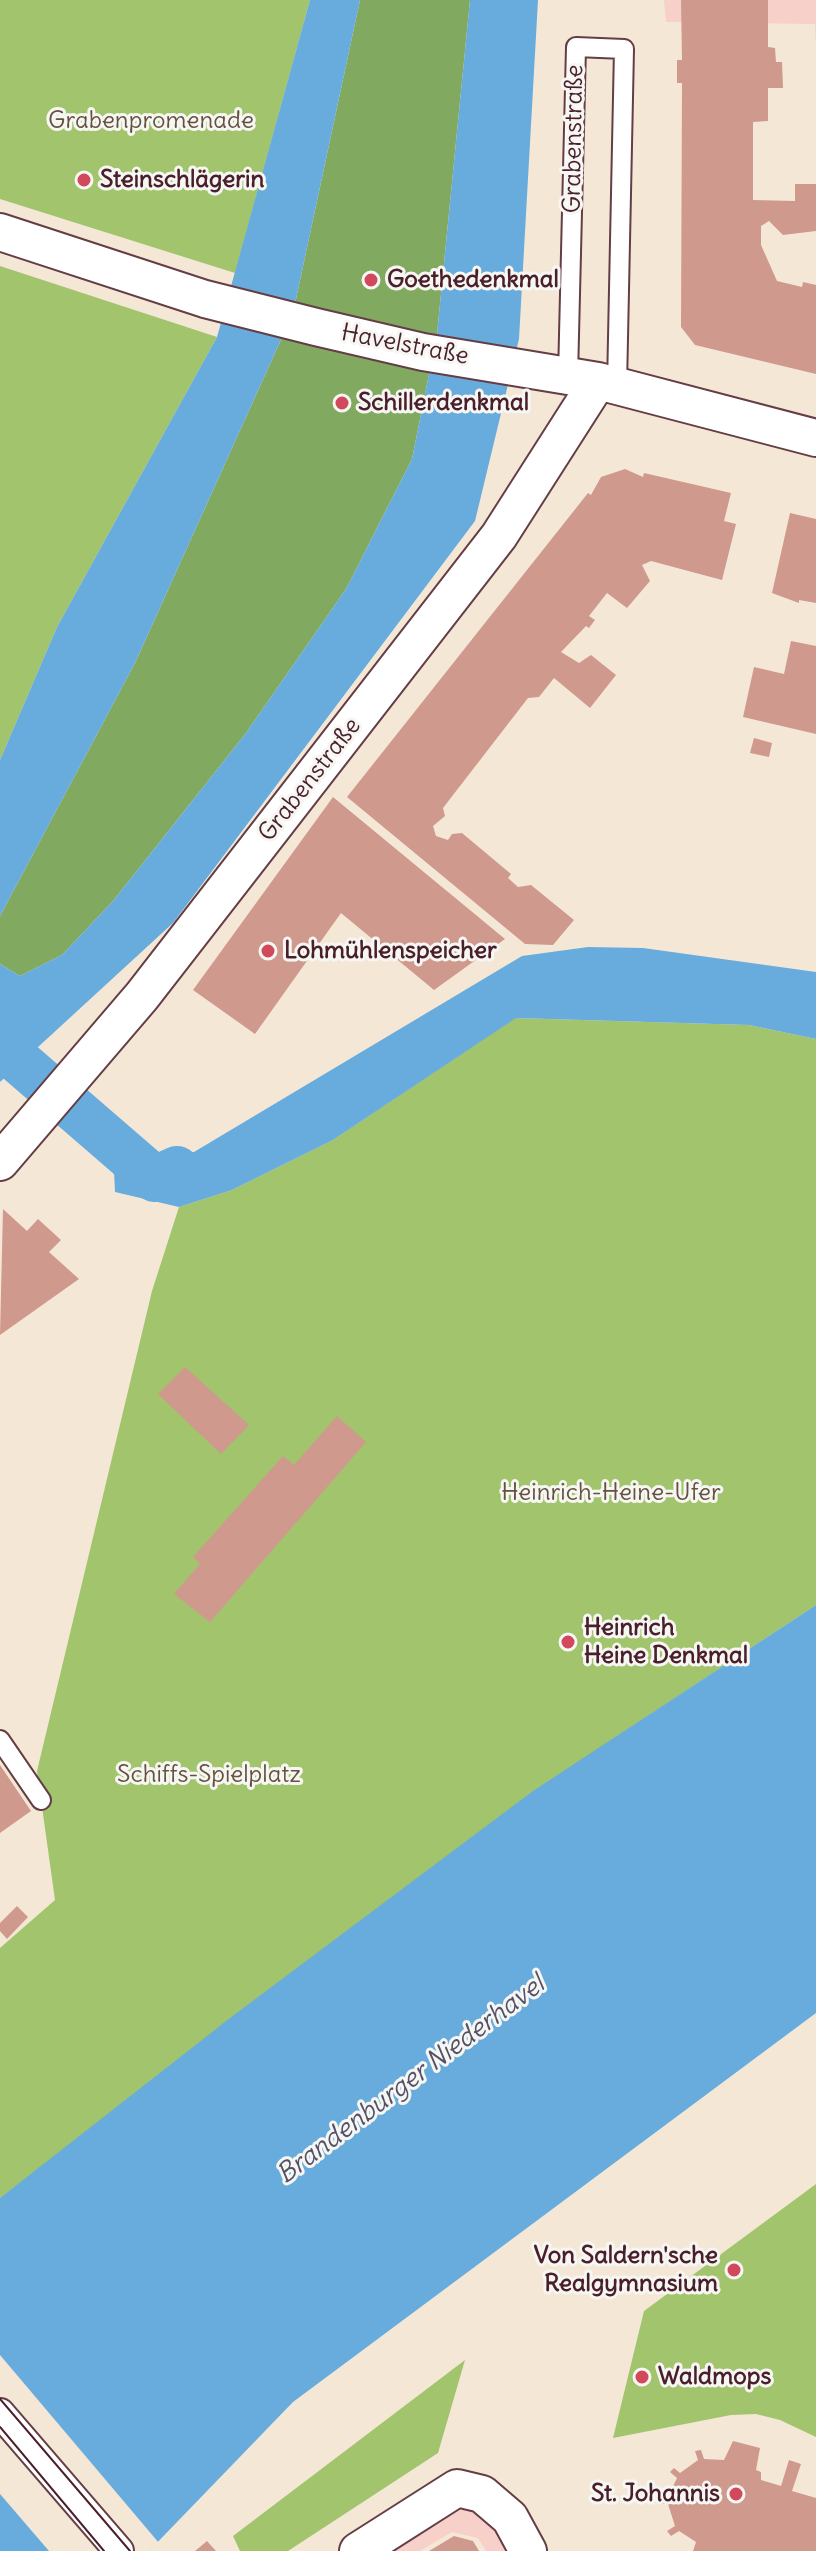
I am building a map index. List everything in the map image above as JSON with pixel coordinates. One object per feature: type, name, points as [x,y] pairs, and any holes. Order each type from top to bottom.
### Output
[{"type":"street","name":"Havelstraße","points":[[0,232],[205,299],[423,352],[595,381],[816,438]]},
{"type":"street","name":"Grabenstraße","points":[[4,1158],[181,947],[499,536],[595,381]]},
{"type":"street","points":[[0,2413],[119,2551]]},
{"type":"street","points":[[358,2551],[457,2488],[482,2494],[510,2518],[528,2551]]},
{"type":"lane","name":"Grabenstraße","points":[[576,47],[624,49],[595,381],[576,47]]},
{"type":"lane","points":[[0,1740],[41,1800]]},
{"type":"shaded area","points":[[664,0],[816,0],[816,46],[815,24],[666,22]]},
{"type":"shaded area","points":[[459,2486],[530,2551],[486,2551],[478,2538],[452,2532],[420,2551],[354,2551]]},
{"type":"green space","name":"Grabenpromenade","points":[[0,0],[310,0],[235,273],[0,199]]},
{"type":"green space","points":[[360,0],[470,0],[437,334],[412,459],[346,589],[246,733],[113,901],[62,955],[20,976],[0,964],[0,916],[135,663],[293,313]]},
{"type":"green space","points":[[0,266],[217,337],[57,627],[0,760]]},
{"type":"green space","name":"Heinrich-Heine-Ufer","points":[[515,1018],[749,1025],[816,1039],[816,1605],[631,1727],[0,2198],[0,1948],[55,1900],[37,1771],[152,1291],[179,1207],[232,1190],[333,1140]]},
{"type":"green space","points":[[816,2184],[816,2437],[780,2420],[756,2414],[731,2415],[613,2438],[644,2311]]},
{"type":"green space","points":[[465,2360],[438,2453],[288,2551],[240,2551],[233,2536]]},
{"type":"water","points":[[310,0],[360,0],[293,313],[135,663],[0,916],[0,760],[57,627],[217,337]]},
{"type":"water","points":[[470,0],[538,0],[519,339],[475,521],[173,923],[0,1082],[0,964],[20,976],[62,955],[113,901],[246,733],[346,589],[412,459],[437,334]]},
{"type":"water","points":[[588,947],[643,948],[816,972],[816,1039],[749,1025],[516,1018],[333,1140],[232,1190],[179,1207],[115,1192],[114,1171],[129,1152],[194,1152],[522,956]]},
{"type":"water","name":"Brandenburger Niederhavel","points":[[816,1605],[816,2013],[293,2402],[149,2551],[0,2551],[0,2198],[230,2018],[533,1791]]},
{"type":"pier","points":[[0,2355],[159,2543],[149,2551],[49,2551],[0,2494]]},
{"type":"building","points":[[681,0],[768,0],[768,47],[775,48],[776,62],[782,62],[783,88],[768,88],[768,121],[753,122],[753,200],[795,201],[795,184],[816,184],[816,231],[783,235],[769,221],[761,226],[761,245],[777,281],[802,287],[803,282],[816,285],[816,374],[695,345],[681,327],[682,83],[677,83],[677,60],[682,60]]},
{"type":"building","points":[[625,469],[643,477],[644,473],[731,493],[724,521],[736,524],[722,580],[651,561],[642,565],[650,581],[627,608],[607,593],[589,616],[595,620],[589,628],[586,626],[561,652],[579,663],[591,655],[616,675],[590,708],[554,678],[539,697],[528,698],[443,808],[445,816],[433,826],[436,836],[448,840],[452,834],[462,833],[511,874],[508,878],[518,887],[531,885],[574,920],[553,945],[525,944],[347,797],[588,493],[591,495],[601,477]]},
{"type":"building","points":[[790,513],[816,519],[816,603],[799,600],[799,603],[772,593]]},
{"type":"building","points":[[791,641],[816,646],[816,734],[743,717],[754,667],[784,674]]},
{"type":"building","points":[[754,738],[772,743],[769,757],[750,753]]},
{"type":"building","points":[[333,797],[505,939],[434,990],[341,913],[255,1034],[193,990]]},
{"type":"building","points":[[3,1209],[27,1231],[38,1219],[61,1240],[49,1252],[79,1279],[0,1335]]},
{"type":"building","points":[[185,1367],[249,1425],[221,1454],[158,1394]]},
{"type":"building","points":[[337,1416],[366,1442],[210,1622],[174,1594],[200,1564],[193,1557],[283,1456],[294,1465]]},
{"type":"building","points":[[0,1765],[31,1811],[0,1833]]},
{"type":"building","points":[[17,1906],[28,1917],[7,1939],[0,1931],[0,1923]]},
{"type":"building","name":"St. Johannis","points":[[733,2441],[760,2448],[756,2470],[761,2472],[761,2480],[781,2486],[789,2460],[801,2464],[792,2491],[816,2498],[816,2551],[693,2551],[696,2542],[679,2531],[671,2536],[667,2531],[675,2526],[668,2504],[659,2503],[659,2497],[668,2497],[677,2478],[670,2472],[674,2468],[680,2473],[698,2460],[695,2451],[701,2450],[704,2459],[724,2460]]},
{"type":"building","points":[[454,2536],[473,2541],[479,2551],[429,2551]]},
{"type":"building","points":[[207,2541],[216,2551],[195,2551]]},
{"type":"waterway","points":[[0,1045],[155,1179],[177,1169]]},
{"type":"tram line","points":[[0,2399],[130,2551]]},
{"type":"tram line","points":[[0,2427],[104,2551]]},
{"type":"place","name":"Steinschlägerin","points":[[84,180]]},
{"type":"place","name":"Goethedenkmal","points":[[371,280]]},
{"type":"place","name":"Schillerdenkmal","points":[[342,403]]},
{"type":"place","name":"Lohmühlenspeicher","points":[[268,951]]},
{"type":"place","name":"Heinrich Heine Denkmal","points":[[568,1642]]},
{"type":"place","name":"Von Saldern'sche Realgymnasium","points":[[734,2270]]},
{"type":"place","name":"Waldmops","points":[[642,2377]]},
{"type":"place","name":"St. Johannis","points":[[736,2494]]},
{"type":"park label","name":"Schiffs-Spielplatz","points":[[209,1775]]}]
